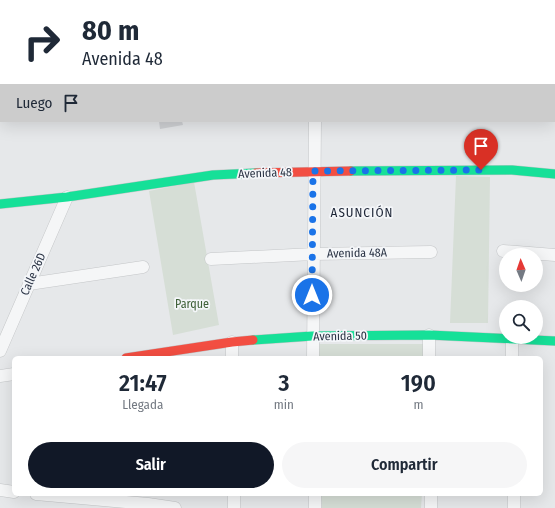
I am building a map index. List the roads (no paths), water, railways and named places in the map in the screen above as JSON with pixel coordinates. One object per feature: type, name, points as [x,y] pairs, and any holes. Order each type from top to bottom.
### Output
[{"type":"street","points":[[312,356],[313,171],[315,122]]},
{"type":"street","name":"Avenida 48","points":[[0,204],[67,197],[213,175],[313,171],[512,170],[555,174]]},
{"type":"street","name":"Calle 26D","points":[[0,351],[67,197]]},
{"type":"street","name":"Avenida 48A","points":[[211,259],[313,254],[431,252]]},
{"type":"street","points":[[543,254],[555,255]]},
{"type":"street","points":[[29,284],[143,267]]},
{"type":"street","points":[[429,335],[429,356]]},
{"type":"street","name":"Avenida 50","points":[[147,356],[232,342],[312,336],[429,335],[499,338]]},
{"type":"street","name":"Avenida 50","points":[[543,339],[555,340]]},
{"type":"street","points":[[232,342],[232,356]]},
{"type":"street","points":[[512,344],[512,356]]},
{"type":"street","points":[[0,376],[12,374]]},
{"type":"street","points":[[0,490],[12,492]]},
{"type":"street","points":[[67,496],[148,499],[175,508]]},
{"type":"street","points":[[234,496],[234,508]]},
{"type":"street","points":[[315,496],[315,508]]},
{"type":"street","points":[[431,496],[431,508]]},
{"type":"street","points":[[514,496],[514,508]]},
{"type":"district","name":"ASUNCIÓN","points":[[362,212]]},
{"type":"park label","name":"Parque","points":[[192,304]]}]
